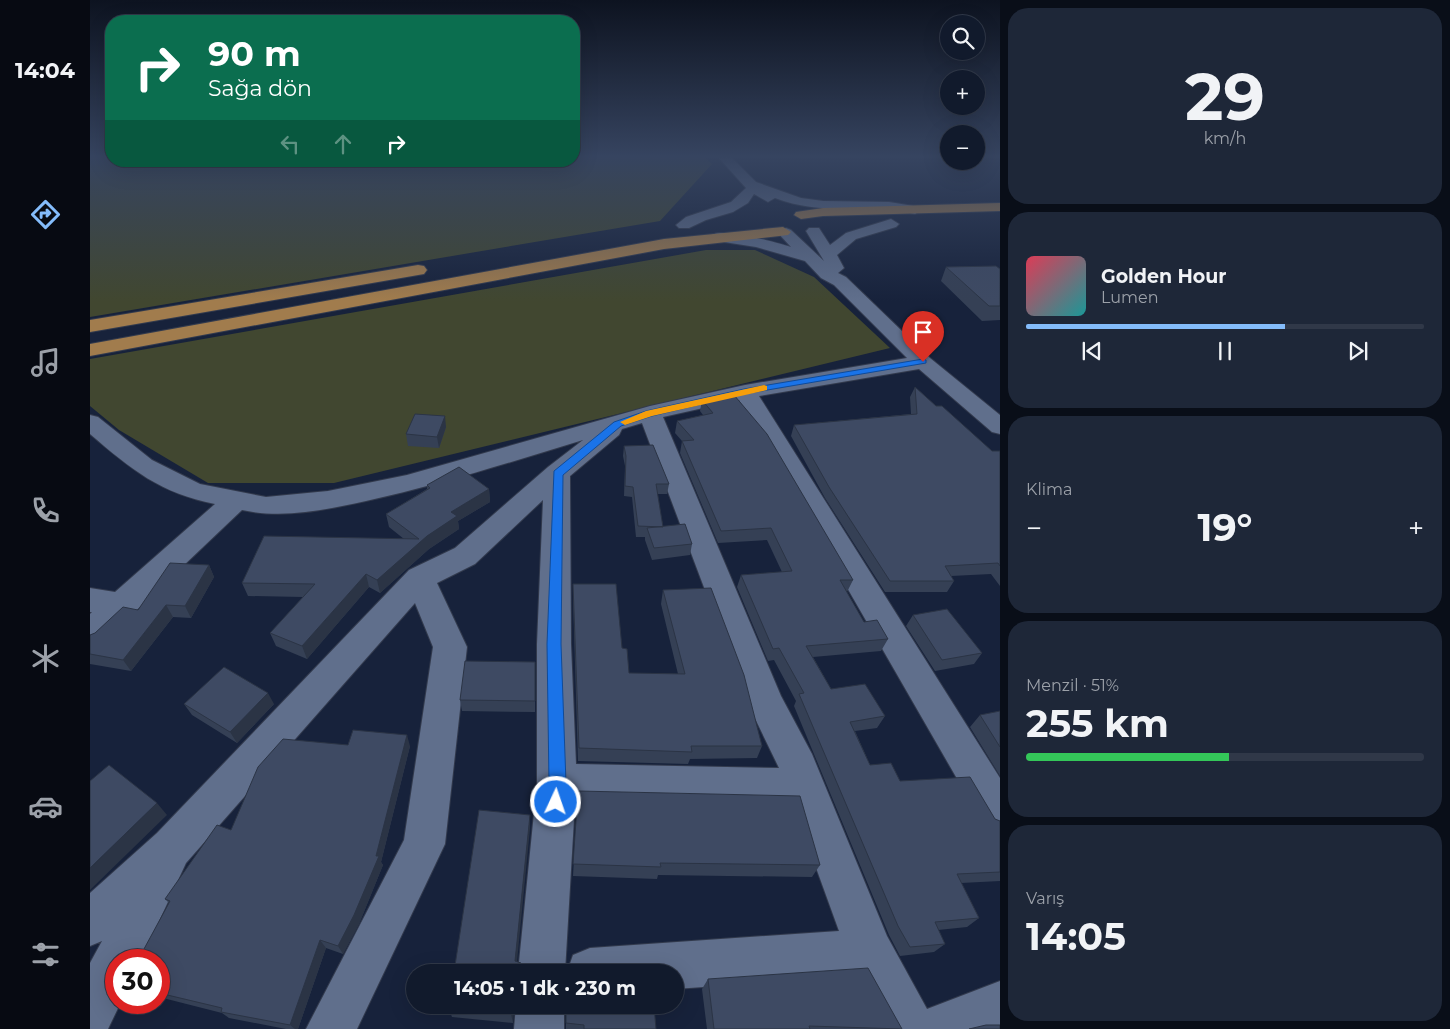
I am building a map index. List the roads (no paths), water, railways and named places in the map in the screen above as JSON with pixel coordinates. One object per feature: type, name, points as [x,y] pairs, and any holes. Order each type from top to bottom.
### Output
[{"type":"main road","points":[[794,214],[1000,207]]},
{"type":"main road","points":[[794,214],[818,223],[824,229]]},
{"type":"main road","points":[[577,243],[684,225],[760,216],[769,227],[784,232]]},
{"type":"main road","points":[[90,350],[664,244],[717,237],[784,232],[802,234],[824,229],[1000,218]]},
{"type":"main road","points":[[90,326],[431,268]]},
{"type":"street","points":[[684,225],[691,219],[737,205]]},
{"type":"street","points":[[756,205],[760,216]]},
{"type":"street","points":[[780,205],[794,214]]},
{"type":"street","points":[[852,205],[892,206],[916,210]]},
{"type":"street","points":[[717,237],[772,246],[820,257],[851,236],[892,224]]},
{"type":"street","points":[[824,229],[820,257],[827,274],[840,281],[923,362],[1000,427]]},
{"type":"street","points":[[784,232],[820,257]]},
{"type":"street","points":[[90,422],[143,466],[193,491],[266,506],[328,500],[409,483],[634,419],[744,392],[923,362]]},
{"type":"street","points":[[744,392],[998,806]]},
{"type":"street","points":[[90,923],[172,848],[420,578],[465,556],[558,474],[634,419]]},
{"type":"street","points":[[634,419],[766,704],[793,754],[870,952],[911,1029]]},
{"type":"street","points":[[543,964],[558,783],[554,644],[558,474]]},
{"type":"street","points":[[90,634],[236,500]]},
{"type":"street","points":[[332,1029],[424,844],[450,647],[420,578]]},
{"type":"street","points":[[90,600],[122,606]]},
{"type":"street","points":[[558,783],[806,788]]},
{"type":"street","points":[[123,949],[172,848]]},
{"type":"street","points":[[684,965],[870,952]]},
{"type":"street","points":[[90,1014],[105,985]]},
{"type":"street","points":[[938,1029],[1000,1005]]},
{"type":"street","points":[[539,1029],[540,1014]]}]
